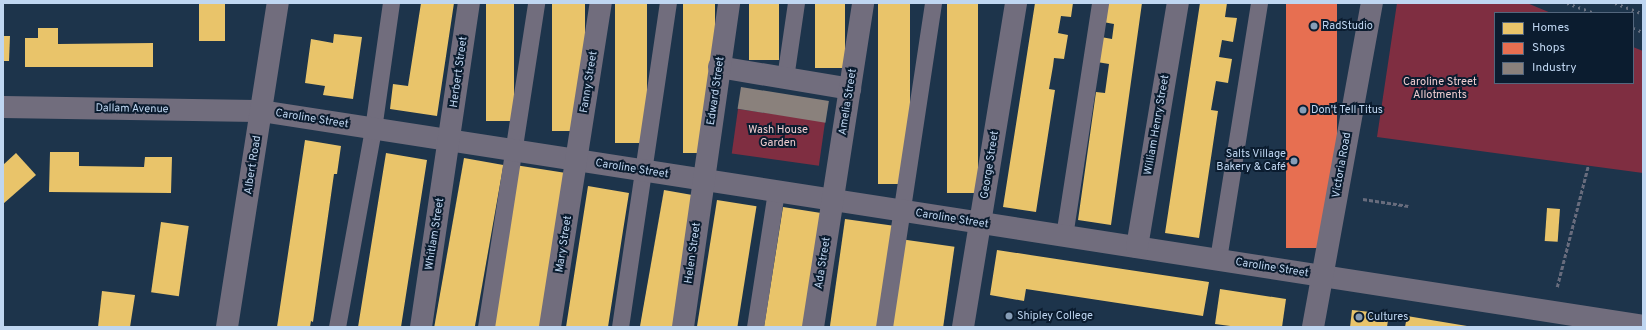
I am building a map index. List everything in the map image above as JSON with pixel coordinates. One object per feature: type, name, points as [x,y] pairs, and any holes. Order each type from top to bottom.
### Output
[{"type":"street","name":"Albert Road","points":[[227,327],[278,3]]},
{"type":"street","name":"Herbert Street","points":[[450,141],[469,3]]},
{"type":"street","name":"Fanny Street","points":[[577,160],[601,3]]},
{"type":"street","name":"Edward Street","points":[[703,180],[729,3]]},
{"type":"street","name":"Amelia Street","points":[[832,200],[863,3]]},
{"type":"street","name":"George Street","points":[[963,327],[1016,3]]},
{"type":"street","name":"William Henry Street","points":[[1137,247],[1178,3]]},
{"type":"street","name":"Victoria Road","points":[[1313,327],[1372,3]]},
{"type":"street","points":[[719,68],[850,89]]},
{"type":"street","name":"Dallam Avenue","points":[[3,107],[262,111]]},
{"type":"street","name":"Caroline Street","points":[[262,111],[1643,326]]},
{"type":"street","name":"Whitlam Street","points":[[421,327],[450,141]]},
{"type":"street","name":"Mary Street","points":[[550,327],[577,160]]},
{"type":"street","name":"Helen Street","points":[[683,327],[703,180]]},
{"type":"street","name":"Ada Street","points":[[813,327],[832,200]]},
{"type":"lane","points":[[337,327],[373,129],[391,3]]},
{"type":"lane","points":[[486,327],[512,150],[536,3]]},
{"type":"lane","points":[[620,327],[668,3]]},
{"type":"lane","points":[[785,78],[796,3]]},
{"type":"lane","points":[[884,327],[932,3]]},
{"type":"lane","points":[[1064,236],[1100,3]]},
{"type":"lane","points":[[1218,259],[1259,3]]},
{"type":"lane","points":[[755,327],[776,191]]},
{"type":"path","points":[[1551,312],[1588,166]]},
{"type":"path","points":[[1336,195],[1408,206]]},
{"type":"green space","name":"Caroline Street Allotments","points":[[1397,3],[1527,3],[1549,12],[1494,12],[1494,84],[1634,84],[1634,47],[1643,51],[1643,173],[1377,137]]},
{"type":"green space","name":"Wash House Garden","points":[[738,109],[825,121],[819,166],[732,154]]},
{"type":"building: Homes","points":[[199,3],[225,3],[225,41],[199,41]]},
{"type":"building: Homes","points":[[421,3],[454,3],[437,116],[390,109],[393,84],[408,86]]},
{"type":"building: Homes","points":[[486,3],[514,3],[514,121],[486,121]]},
{"type":"building: Homes","points":[[552,3],[585,3],[585,131],[552,131]]},
{"type":"building: Homes","points":[[615,3],[647,3],[647,143],[615,143]]},
{"type":"building: Homes","points":[[683,3],[715,3],[715,153],[683,153]]},
{"type":"building: Homes","points":[[749,3],[779,3],[779,60],[749,60]]},
{"type":"building: Homes","points":[[815,3],[845,3],[845,68],[815,68]]},
{"type":"building: Homes","points":[[878,3],[910,3],[910,184],[878,184]]},
{"type":"building: Homes","points":[[947,3],[978,3],[978,193],[947,193]]},
{"type":"building: Homes","points":[[1035,3],[1073,3],[1071,17],[1061,16],[1058,33],[1068,35],[1064,59],[1054,58],[1049,89],[1055,90],[1036,212],[1003,207]]},
{"type":"building: Homes","points":[[1106,3],[1142,3],[1111,225],[1078,220],[1096,92],[1105,93],[1109,64],[1097,62],[1101,37],[1112,39],[1114,24],[1103,22]]},
{"type":"building: Homes","points":[[1200,3],[1227,3],[1225,17],[1237,18],[1233,42],[1222,40],[1219,57],[1232,59],[1228,83],[1216,81],[1211,110],[1218,111],[1199,238],[1165,233]]},
{"type":"building: Homes","points":[[38,28],[58,28],[58,44],[153,43],[153,67],[25,67],[25,38],[38,38]]},
{"type":"building: Homes","points":[[334,34],[362,37],[353,99],[323,95],[325,86],[305,83],[311,39],[333,43]]},
{"type":"building: Homes","points":[[3,36],[10,36],[9,61],[3,61]]},
{"type":"building: Homes","points":[[305,140],[341,146],[337,174],[334,174],[313,322],[311,321],[310,327],[277,327]]},
{"type":"building: Homes","points":[[50,152],[79,152],[79,166],[144,167],[145,157],[172,157],[171,193],[49,192]]},
{"type":"building: Homes","points":[[16,153],[36,175],[3,204],[3,165]]},
{"type":"building: Homes","points":[[386,153],[427,160],[401,327],[358,327]]},
{"type":"building: Homes","points":[[464,158],[503,165],[475,327],[434,326]]},
{"type":"building: Homes","points":[[515,165],[564,173],[540,327],[489,327]]},
{"type":"building: Homes","points":[[588,186],[629,193],[608,327],[566,327]]},
{"type":"building: Homes","points":[[664,190],[699,196],[676,327],[640,327]]},
{"type":"building: Homes","points":[[717,200],[757,206],[737,327],[697,326]]},
{"type":"building: Homes","points":[[783,207],[827,214],[810,327],[764,327]]},
{"type":"building: Homes","points":[[1547,208],[1560,209],[1558,242],[1545,241]]},
{"type":"building: Homes","points":[[845,219],[894,226],[879,327],[830,327]]},
{"type":"building: Homes","points":[[161,222],[189,226],[179,296],[151,292]]},
{"type":"building: Homes","points":[[900,239],[954,247],[943,327],[888,327]]},
{"type":"building: Homes","points":[[997,250],[1209,282],[1203,316],[1026,289],[1024,301],[990,295]]},
{"type":"building: Homes","points":[[1220,289],[1286,299],[1282,327],[1238,327],[1215,324]]},
{"type":"building: Homes","points":[[102,291],[135,295],[130,327],[98,327]]},
{"type":"building: Homes","points":[[1352,310],[1389,314],[1387,327],[1350,327]]},
{"type":"building: Homes","points":[[1407,316],[1467,326],[1467,327],[1405,327]]},
{"type":"building: Shops","points":[[1286,3],[1337,3],[1337,248],[1286,248]]},
{"type":"building: Industry","points":[[741,87],[829,101],[825,123],[738,109]]},
{"type":"railway","points":[[1567,3],[1591,12]]},
{"type":"railway","points":[[1615,3],[1643,14]]},
{"type":"railway","points":[[1634,28],[1643,32]]},
{"type":"place","name":"RadStudio","points":[[1314,26]]},
{"type":"place","name":"Don't Tell Titus","points":[[1303,110]]},
{"type":"place","name":"Salts Village Bakery & Café","points":[[1294,161]]},
{"type":"place","name":"Shipley College","points":[[1009,316]]},
{"type":"place","name":"Cultures","points":[[1359,317]]}]
